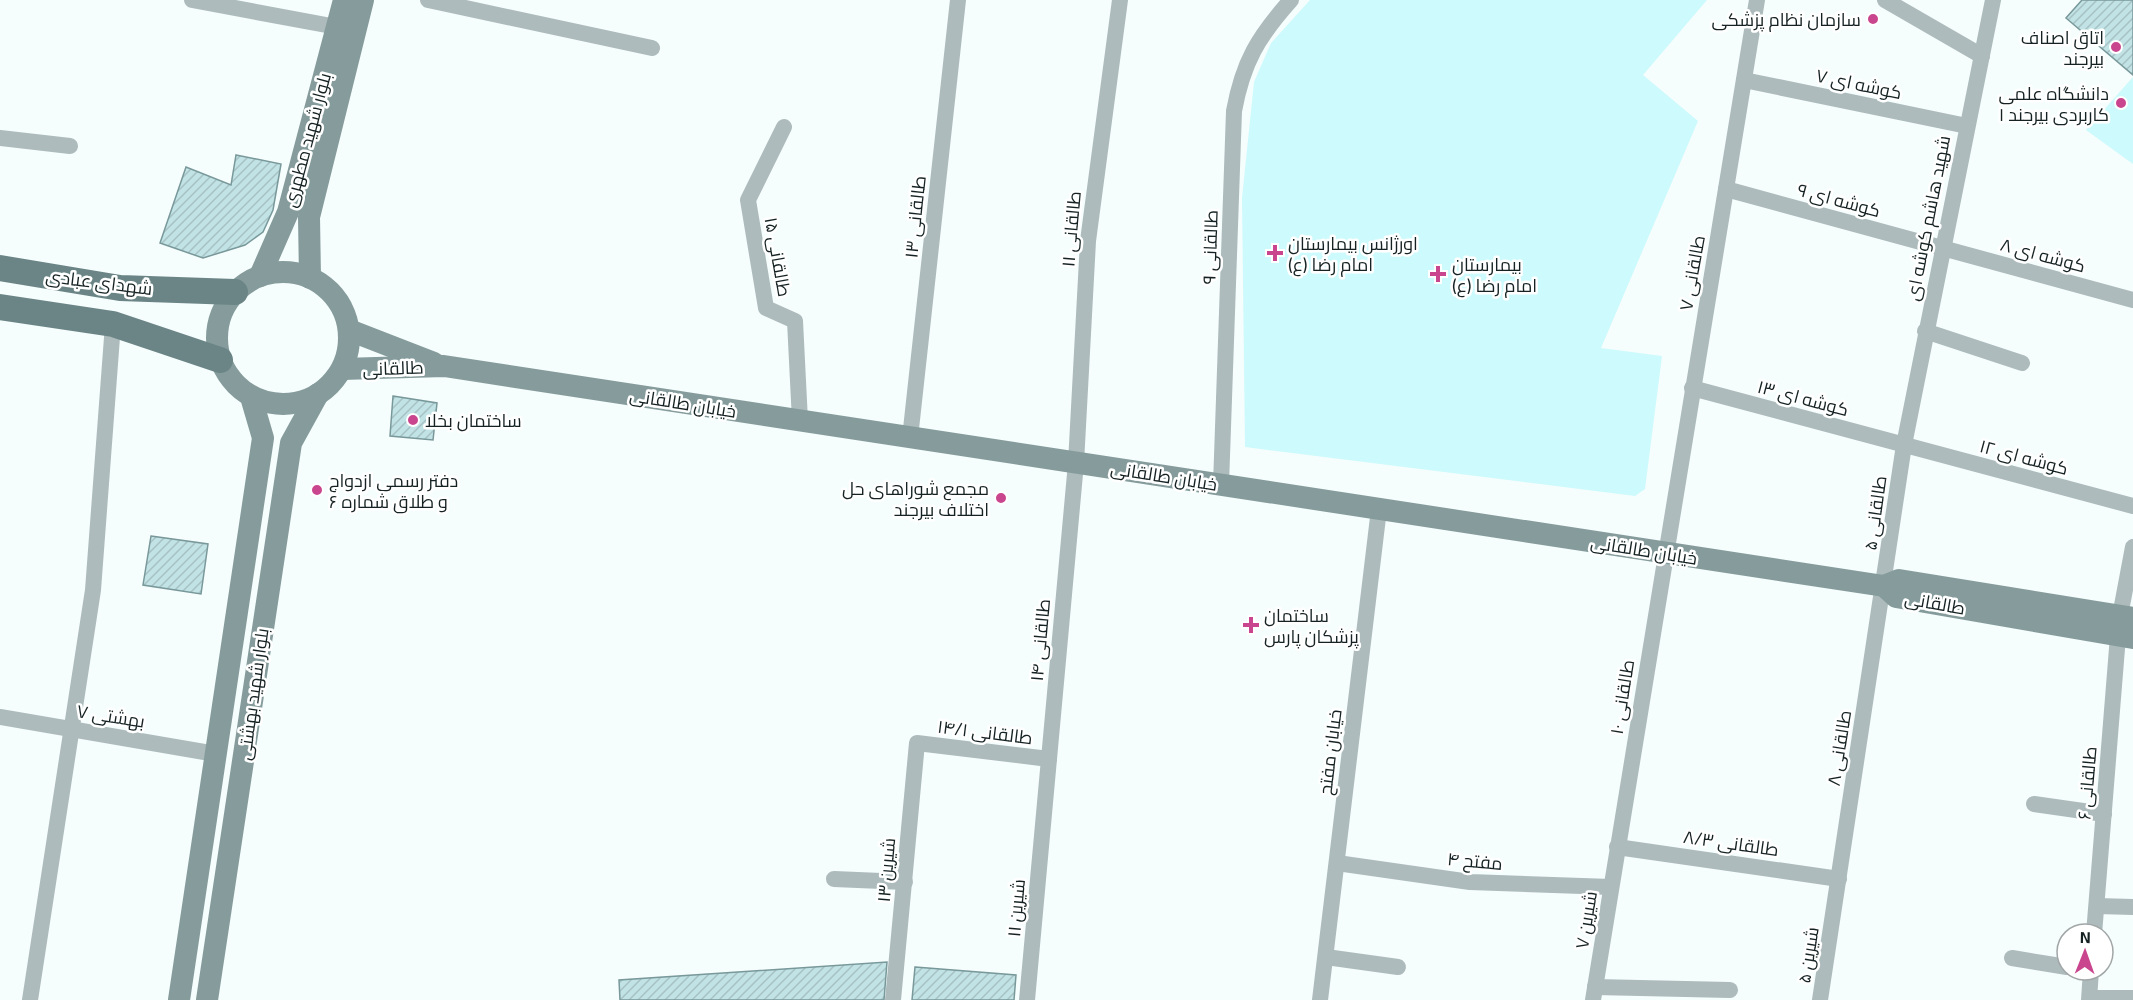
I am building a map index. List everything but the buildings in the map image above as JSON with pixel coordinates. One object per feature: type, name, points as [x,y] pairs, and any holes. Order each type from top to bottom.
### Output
[{"type":"main road","name":"بلوار شهید مطهری","points":[[260,276],[288,212],[344,0]]},
{"type":"main road","name":"بلوار شهید مطهری","points":[[309,278],[309,217],[363,0]]},
{"type":"main road","name":"شهدای عبادی","points":[[0,268],[120,288],[235,292]]},
{"type":"main road","points":[[293,273],[309,278],[336,299],[344,313],[349,330],[348,350],[342,369],[332,383],[318,394],[302,402],[268,403],[251,396],[233,381],[220,360],[217,342],[218,324],[224,307],[235,292],[260,276],[293,273]]},
{"type":"main road","points":[[113,324],[126,320],[132,311],[130,294],[120,288]]},
{"type":"main road","points":[[0,307],[113,324],[220,360]]},
{"type":"main road","points":[[349,330],[444,366]]},
{"type":"main road","name":"خیابان طالقانی","points":[[444,366],[1884,586]]},
{"type":"main road","name":"طالقانی","points":[[342,369],[444,366]]},
{"type":"main road","name":"بلوار شهید بهشتی","points":[[207,1000],[291,443],[318,394]]},
{"type":"main road","name":"بلوار شهید بهشتی","points":[[179,1000],[263,438],[251,396]]},
{"type":"main road","name":"طالقانی","points":[[1884,586],[1899,580],[2126,627]]},
{"type":"street","points":[[192,0],[337,27]]},
{"type":"street","points":[[428,0],[652,48]]},
{"type":"street","name":"طالقانی ۱۳","points":[[910,438],[958,0]]},
{"type":"street","name":"طالقانی ۱۱","points":[[1076,463],[1088,241],[1120,0]]},
{"type":"street","name":"طالقانی ۹","points":[[1221,485],[1234,111],[1240,78],[1256,45],[1273,20],[1291,0]]},
{"type":"street","name":"طالقانی ۷","points":[[1665,553],[1757,0]]},
{"type":"street","points":[[1885,0],[1982,56]]},
{"type":"street","name":"شهید هاشم کوشه ای","points":[[1904,445],[1993,0]]},
{"type":"street","name":"کوشه ای ۷","points":[[1744,80],[1967,126]]},
{"type":"street","name":"طالقانی ۱۵","points":[[784,127],[748,200],[766,308],[795,321],[800,421]]},
{"type":"street","points":[[0,138],[70,146]]},
{"type":"street","name":"کوشه ای ۹","points":[[1726,189],[1942,248]]},
{"type":"street","name":"کوشه ای ۸","points":[[1942,248],[2133,300]]},
{"type":"street","points":[[30,1000],[93,590],[113,324]]},
{"type":"street","points":[[1925,331],[2022,363]]},
{"type":"street","name":"کوشه ای ۱۳","points":[[1692,388],[1904,445]]},
{"type":"street","name":"کوشه ای ۱۲","points":[[1904,445],[2133,506]]},
{"type":"street","name":"طالقانی ۵","points":[[1884,586],[1904,445]]},
{"type":"street","name":"طالقانی ۱۴","points":[[1044,820],[1076,463]]},
{"type":"street","name":"خیابان مفتح","points":[[1320,1000],[1379,509]]},
{"type":"street","name":"طالقانی ۶","points":[[2095,922],[2104,814],[2133,547]]},
{"type":"street","name":"طالقانی ۱۰","points":[[1617,847],[1665,553]]},
{"type":"street","name":"طالقانی ۸","points":[[1833,915],[1884,586]]},
{"type":"street","name":"بهشتی ۷","points":[[0,717],[216,754]]},
{"type":"street","name":"طالقانی ۱۴/۱","points":[[917,743],[1049,759]]},
{"type":"street","name":"شیرین ۱۳","points":[[893,1000],[917,743]]},
{"type":"street","points":[[2034,804],[2104,814]]},
{"type":"street","name":"شیرین ۱۱","points":[[1027,1000],[1044,820]]},
{"type":"street","name":"طالقانی ۸/۳","points":[[1617,847],[1839,879]]},
{"type":"street","name":"شیرین ۷","points":[[1594,994],[1617,847]]},
{"type":"street","name":"مفتح ۴","points":[[1337,863],[1470,882],[1611,887]]},
{"type":"street","points":[[834,879],[905,882]]},
{"type":"street","points":[[2097,906],[2133,907]]},
{"type":"street","name":"شیرین ۵","points":[[1820,1000],[1833,915]]},
{"type":"street","points":[[1326,957],[1398,967]]},
{"type":"street","points":[[2012,958],[2055,965]]},
{"type":"street","points":[[2089,982],[2090,999],[2133,998]]},
{"type":"street","points":[[1594,994],[1730,990]]},
{"type":"shaded area","name":"بیمارستان امام رضا (ع)","points":[[1310,0],[1707,0],[1643,75],[1698,121],[1601,348],[1662,356],[1645,489],[1635,496],[1245,447],[1242,198],[1254,82],[1271,43]]},
{"type":"shaded area","name":"دانشگاه علمی کاربردی بیرجند ۱","points":[[2133,77],[2133,164],[2086,130]]},
{"type":"place","name":"سازمان نظام پزشکی","points":[[1873,19]]},
{"type":"place","name":"اتاق اصناف بیرجند","points":[[2116,47]]},
{"type":"place","name":"دانشگاه علمی کاربردی بیرجند ۱","points":[[2121,103]]},
{"type":"place","name":"اورژانس بیمارستان امام رضا (ع)","points":[[1275,253]]},
{"type":"place","name":"بیمارستان امام رضا (ع)","points":[[1438,274]]},
{"type":"place","name":"ساختمان بخلا","points":[[413,420]]},
{"type":"place","name":"دفتر رسمی ازدواج و طلاق شماره ۶","points":[[317,490]]},
{"type":"place","name":"مجمع شوراهای حل اختلاف بیرجند","points":[[1001,498]]},
{"type":"place","name":"ساختمان پزشکان پارس","points":[[1251,625]]}]
